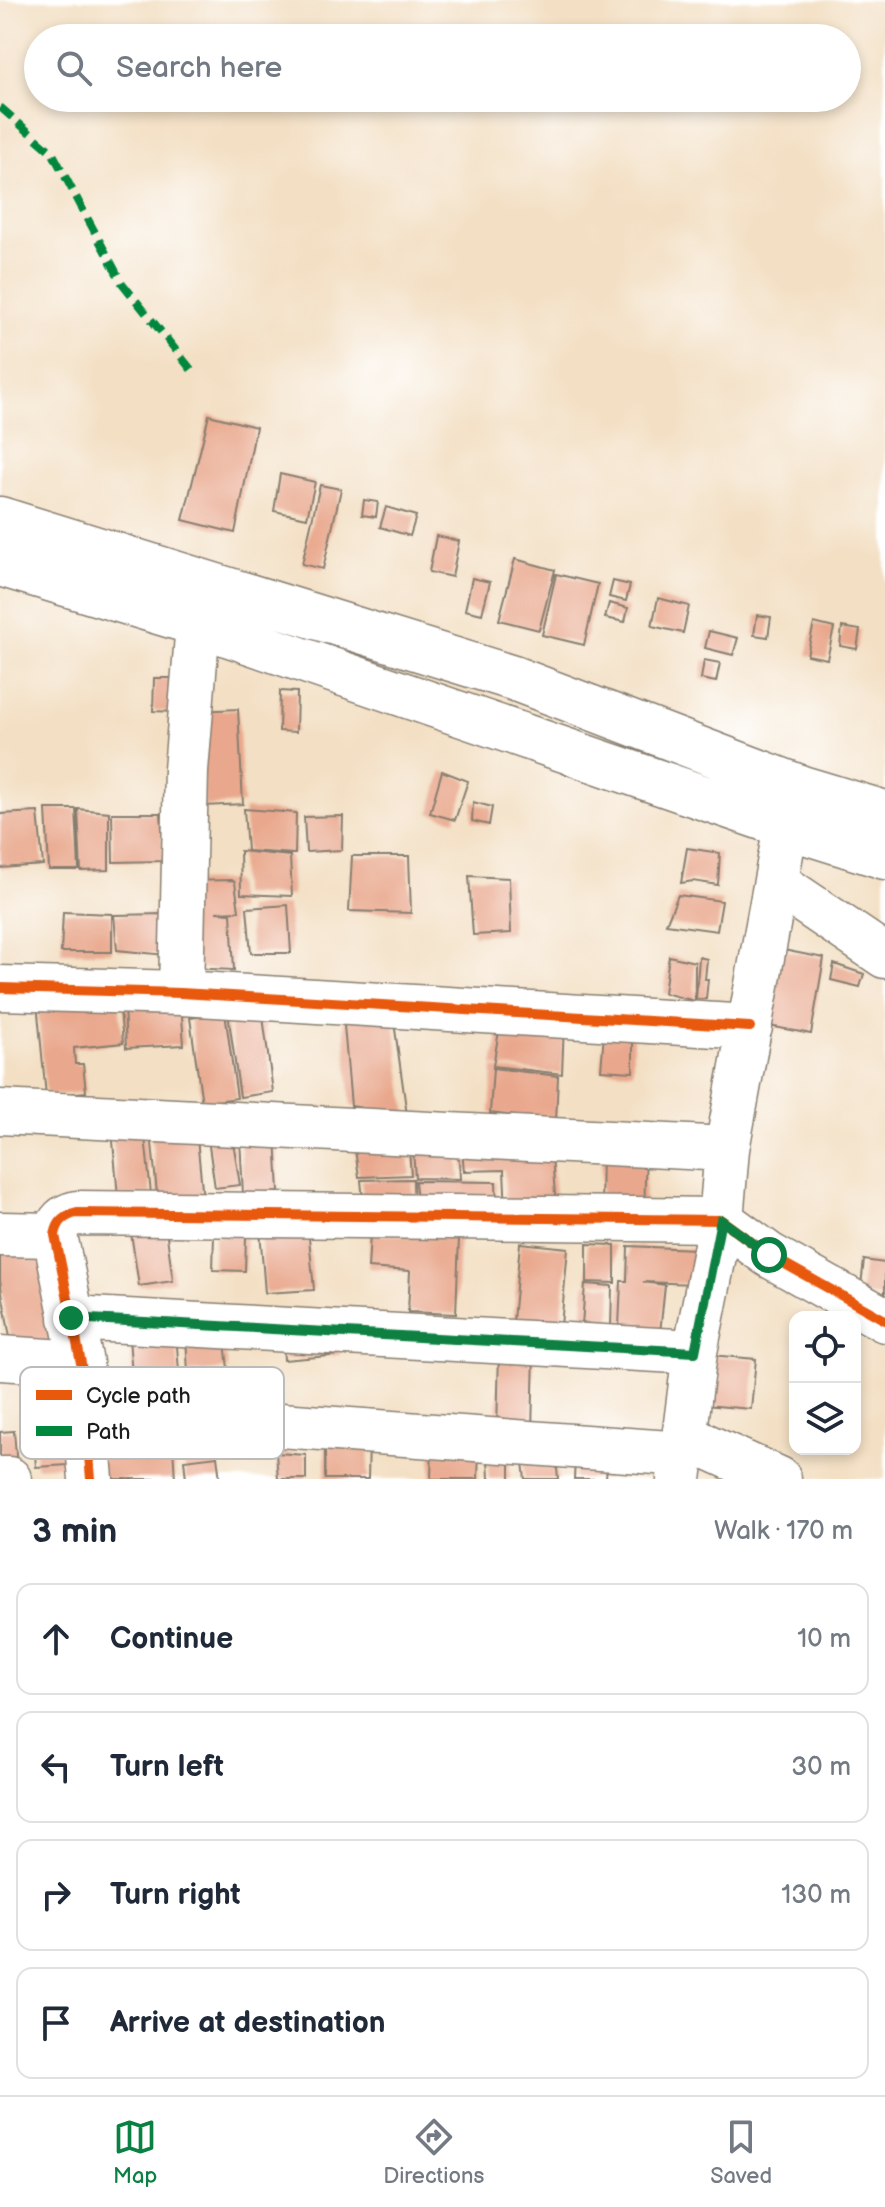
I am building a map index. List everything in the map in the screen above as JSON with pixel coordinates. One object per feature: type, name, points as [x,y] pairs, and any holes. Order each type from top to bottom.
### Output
[{"type":"main road","points":[[0,519],[513,678],[802,788],[885,813]]},
{"type":"main road","points":[[0,564],[198,624],[786,826],[885,857]]},
{"type":"main road","points":[[181,993],[186,770],[198,624]]},
{"type":"main road","points":[[683,1457],[695,1352],[721,1220],[727,1149],[786,826]]},
{"type":"main road","points":[[777,883],[885,956]]},
{"type":"main road","points":[[0,988],[181,993],[750,1027]]},
{"type":"main road","points":[[0,1112],[727,1149]]},
{"type":"main road","points":[[81,1367],[55,1235],[58,1224],[67,1215],[77,1213],[721,1220],[769,1255],[885,1320]]},
{"type":"main road","points":[[0,1234],[55,1235]]},
{"type":"main road","points":[[71,1318],[695,1352]]},
{"type":"main road","points":[[0,1358],[81,1363]]},
{"type":"main road","points":[[284,1425],[683,1457],[779,1479]]},
{"type":"main road","points":[[89,1459],[91,1479]]},
{"type":"main road","points":[[0,1479],[9,1479]]},
{"type":"building","points":[[209,415],[256,427],[235,533],[183,520]]},
{"type":"building","points":[[280,474],[315,482],[307,518],[274,511]]},
{"type":"building","points":[[320,485],[341,489],[323,569],[302,564]]},
{"type":"building","points":[[364,500],[378,502],[376,517],[362,515]]},
{"type":"building","points":[[386,507],[416,516],[410,536],[380,527]]},
{"type":"building","points":[[436,536],[459,541],[452,577],[429,572]]},
{"type":"building","points":[[515,559],[555,570],[539,630],[499,620]]},
{"type":"building","points":[[556,574],[598,584],[584,645],[542,635]]},
{"type":"building","points":[[472,578],[490,582],[482,614],[465,610]]},
{"type":"building","points":[[613,581],[630,585],[626,601],[609,597]]},
{"type":"building","points":[[658,598],[689,606],[683,633],[652,626]]},
{"type":"building","points":[[609,603],[628,608],[625,622],[605,618]]},
{"type":"building","points":[[757,615],[771,617],[768,637],[754,635]]},
{"type":"building","points":[[814,623],[834,628],[827,659],[807,655]]},
{"type":"building","points":[[842,627],[860,630],[857,649],[840,646]]},
{"type":"building","points":[[709,631],[738,638],[733,655],[705,648]]},
{"type":"building","points":[[704,660],[720,663],[716,682],[701,679]]},
{"type":"building","points":[[154,678],[176,678],[175,712],[153,711]]},
{"type":"building","points":[[280,691],[297,692],[296,732],[279,731]]},
{"type":"building","points":[[238,709],[243,804],[204,806],[199,711]]},
{"type":"building","points":[[442,771],[468,781],[455,820],[430,813]]},
{"type":"building","points":[[473,802],[492,807],[489,825],[472,821]]},
{"type":"building","points":[[46,809],[76,809],[79,870],[49,870]]},
{"type":"building","points":[[78,809],[109,812],[109,870],[81,871]]},
{"type":"building","points":[[244,809],[296,813],[295,854],[247,851]]},
{"type":"building","points":[[38,812],[43,865],[0,868],[0,814]]},
{"type":"building","points":[[112,813],[161,813],[164,861],[113,862]]},
{"type":"building","points":[[343,816],[342,850],[306,852],[304,817]]},
{"type":"building","points":[[687,848],[720,853],[718,885],[693,881],[681,883]]},
{"type":"building","points":[[240,851],[290,856],[292,896],[241,894]]},
{"type":"building","points":[[352,856],[409,856],[411,913],[349,911]]},
{"type":"building","points":[[469,876],[509,878],[511,933],[473,935]]},
{"type":"building","points":[[187,881],[235,882],[239,911],[216,912],[231,913],[234,970],[189,968]]},
{"type":"building","points":[[678,895],[722,901],[717,931],[666,924]]},
{"type":"building","points":[[288,905],[291,953],[251,953],[247,908]]},
{"type":"building","points":[[63,912],[112,914],[112,952],[61,952]]},
{"type":"building","points":[[165,914],[165,955],[117,950],[114,915]]},
{"type":"building","points":[[773,948],[824,958],[811,1034],[759,1024]]},
{"type":"building","points":[[669,956],[695,962],[695,1001],[664,993]]},
{"type":"building","points":[[699,957],[707,959],[706,999],[696,999]]},
{"type":"building","points":[[834,964],[864,974],[860,987],[831,980]]},
{"type":"building","points":[[119,998],[123,1043],[74,1048],[75,1064],[83,1064],[86,1092],[46,1096],[37,1003]]},
{"type":"building","points":[[181,1002],[184,1045],[126,1048],[124,1005]]},
{"type":"building","points":[[262,1009],[273,1092],[240,1097],[228,1013]]},
{"type":"building","points":[[225,1013],[237,1098],[202,1103],[190,1018]]},
{"type":"building","points":[[343,1014],[393,1015],[407,1115],[351,1106]]},
{"type":"building","points":[[501,1019],[564,1024],[562,1074],[493,1066]]},
{"type":"building","points":[[605,1022],[633,1028],[633,1072],[601,1070]]},
{"type":"building","points":[[493,1068],[558,1076],[556,1121],[490,1113]]},
{"type":"building","points":[[144,1127],[151,1194],[118,1197],[112,1130]]},
{"type":"building","points":[[196,1128],[203,1199],[158,1204],[151,1133]]},
{"type":"building","points":[[231,1129],[240,1185],[215,1188],[207,1132]]},
{"type":"building","points":[[412,1135],[458,1139],[460,1179],[415,1178]]},
{"type":"building","points":[[276,1136],[279,1192],[243,1195],[240,1138]]},
{"type":"building","points":[[353,1136],[408,1136],[411,1175],[359,1177]]},
{"type":"building","points":[[461,1138],[551,1143],[556,1208],[506,1212],[504,1170],[464,1171]]},
{"type":"building","points":[[602,1148],[646,1149],[644,1213],[601,1211]]},
{"type":"building","points":[[413,1179],[414,1216],[364,1211],[361,1180]]},
{"type":"building","points":[[415,1181],[496,1182],[497,1212],[418,1211]]},
{"type":"building","points":[[308,1227],[314,1290],[265,1293],[260,1230]]},
{"type":"building","points":[[166,1229],[173,1281],[139,1286],[131,1233]]},
{"type":"building","points":[[370,1234],[459,1238],[456,1314],[408,1312],[410,1271],[368,1268]]},
{"type":"building","points":[[214,1235],[246,1236],[245,1271],[213,1270]]},
{"type":"building","points":[[520,1243],[568,1248],[561,1326],[513,1321]]},
{"type":"building","points":[[47,1244],[64,1340],[12,1349],[0,1281],[0,1252]]},
{"type":"building","points":[[587,1244],[615,1245],[615,1283],[587,1282]]},
{"type":"building","points":[[628,1246],[695,1249],[694,1284],[643,1282],[665,1285],[660,1333],[619,1327],[621,1281],[627,1281]]},
{"type":"building","points":[[864,1260],[885,1263],[885,1298],[860,1294]]},
{"type":"building","points":[[585,1284],[612,1286],[611,1328],[582,1326]]},
{"type":"building","points":[[224,1332],[228,1367],[188,1367],[186,1335]]},
{"type":"building","points":[[176,1334],[179,1367],[131,1367],[129,1338]]},
{"type":"building","points":[[338,1338],[340,1355],[284,1360],[283,1343]]},
{"type":"building","points":[[499,1353],[534,1353],[532,1431],[497,1429]]},
{"type":"building","points":[[710,1355],[756,1359],[751,1409],[705,1405]]},
{"type":"building","points":[[14,1431],[17,1467],[0,1468],[0,1432]]},
{"type":"building","points":[[325,1440],[369,1441],[368,1479],[325,1479]]},
{"type":"building","points":[[432,1445],[479,1447],[478,1479],[431,1479]]},
{"type":"building","points":[[284,1454],[306,1455],[306,1479],[278,1479],[276,1459],[284,1459]]},
{"type":"building","points":[[556,1458],[558,1479],[525,1479],[523,1462]]},
{"type":"building","points":[[35,1459],[68,1459],[68,1465],[36,1467]]},
{"type":"building","points":[[98,1459],[174,1459],[175,1479],[99,1479]]},
{"type":"building","points":[[217,1459],[220,1479],[186,1479],[184,1460]]},
{"type":"building","points":[[488,1459],[510,1459],[510,1479],[489,1479]]},
{"type":"building","points":[[575,1459],[607,1461],[606,1479],[574,1479]]},
{"type":"marked path","points":[[0,107],[52,152],[122,283],[194,373]]},
{"type":"cycle path","points":[[0,988],[181,993],[750,1027]]},
{"type":"cycle path","points":[[81,1367],[55,1235],[62,1220],[77,1213],[721,1220],[769,1255],[885,1320]]},
{"type":"cycle path","points":[[89,1459],[91,1479]]},
{"type":"route","points":[[71,1318],[695,1352],[721,1220],[769,1255]]}]
